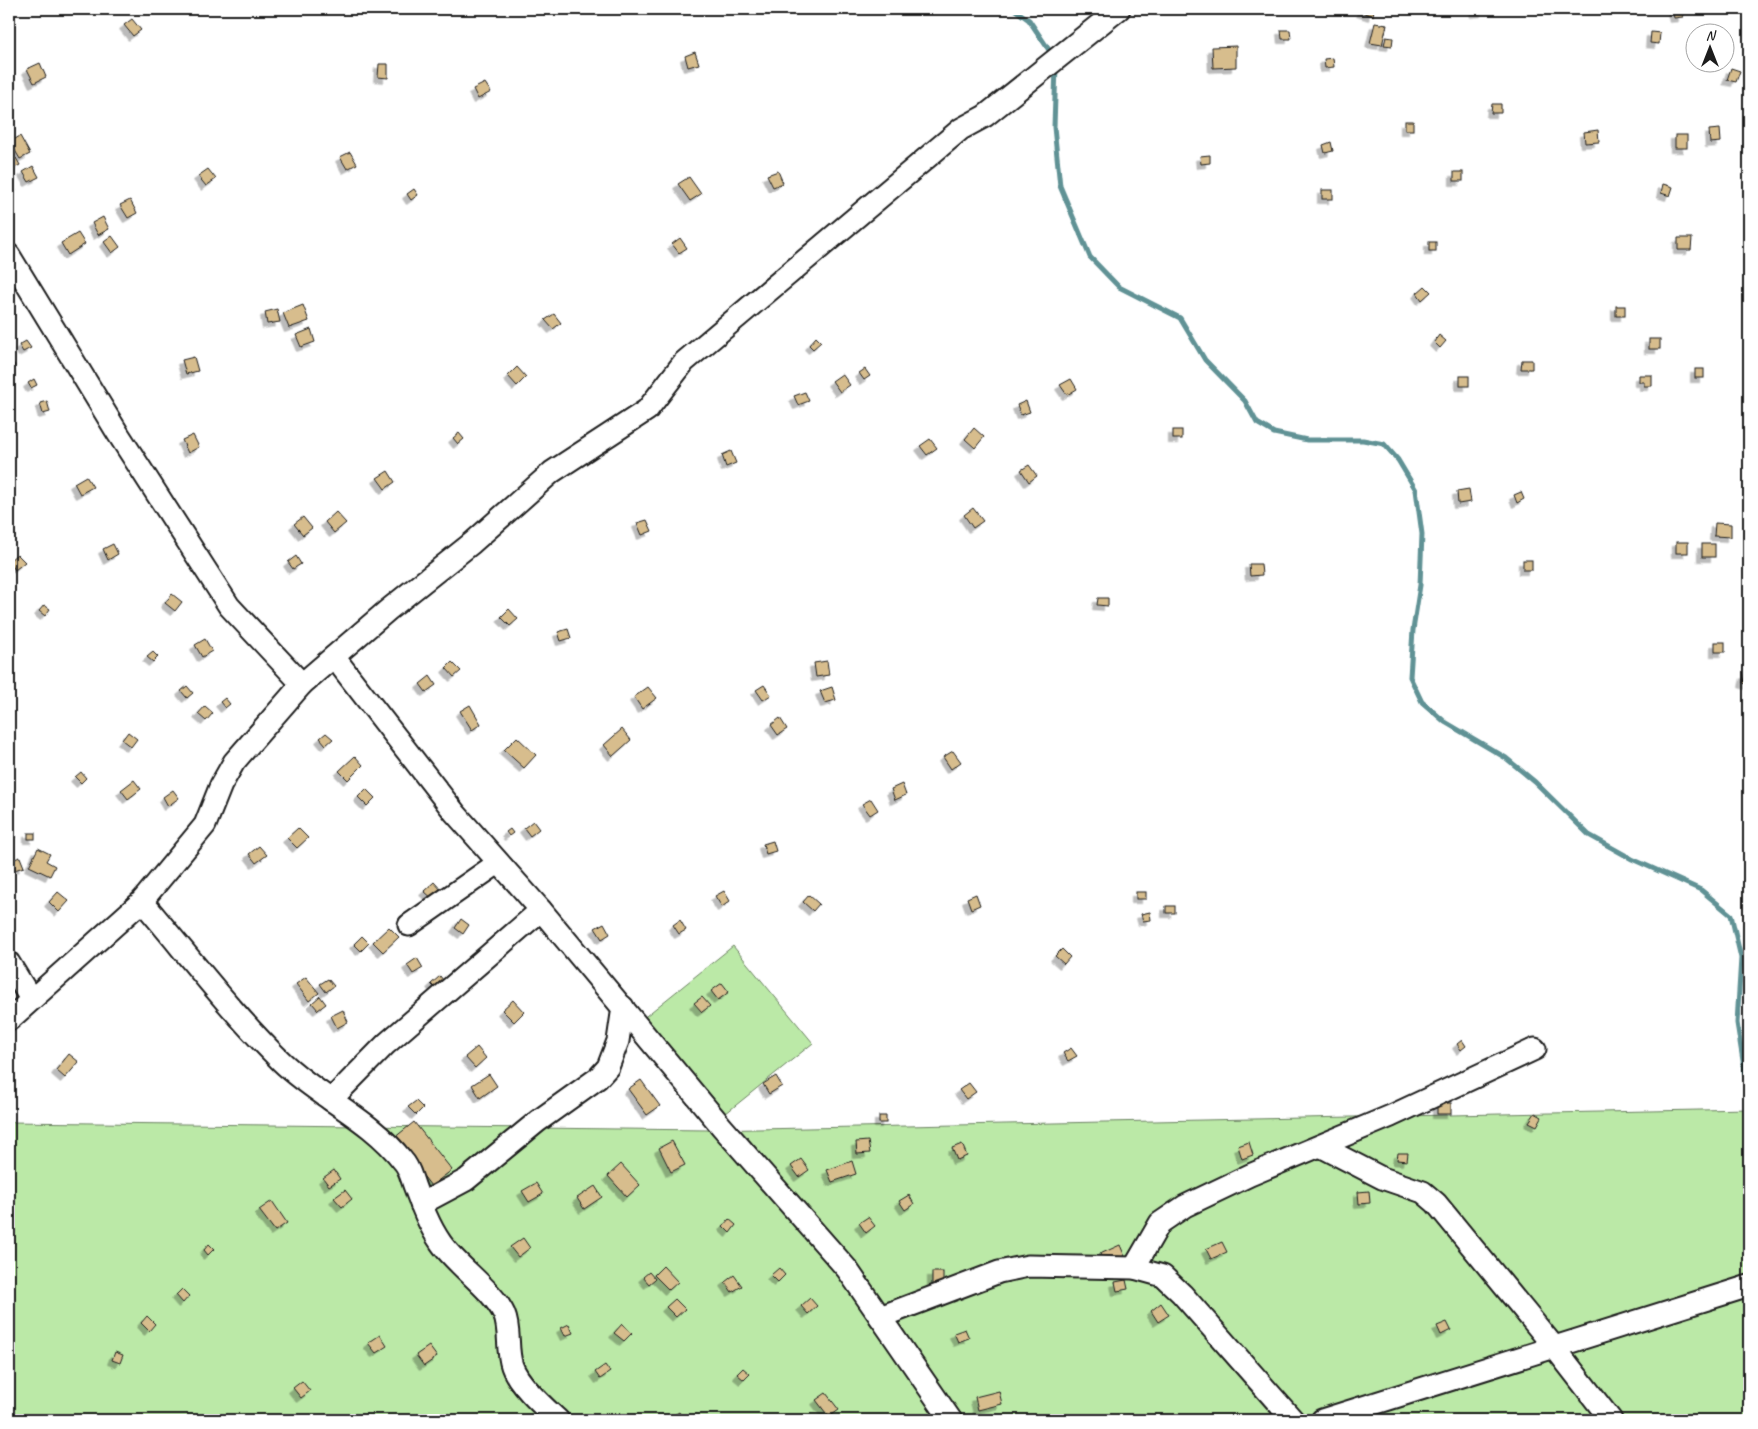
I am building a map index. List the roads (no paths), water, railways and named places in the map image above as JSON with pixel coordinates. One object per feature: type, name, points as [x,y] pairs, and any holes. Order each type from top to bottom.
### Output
[{"type":"street","points":[[9,1020],[142,901],[205,825],[234,762],[302,684],[388,610],[472,543],[552,472],[647,410],[684,362],[762,295],[962,129],[985,116],[1119,9]]},
{"type":"street","points":[[9,255],[117,432],[229,606],[302,684]]},
{"type":"street","points":[[334,657],[498,864],[541,910],[722,1127],[847,1269],[951,1420]]},
{"type":"street","points":[[409,925],[498,864]]},
{"type":"street","points":[[142,901],[282,1062],[331,1100],[362,1119],[386,1139],[405,1163],[421,1204],[440,1242],[465,1271],[494,1299],[504,1313],[512,1366],[533,1397],[558,1420]]},
{"type":"street","points":[[331,1100],[386,1044],[541,910]]},
{"type":"street","points":[[9,963],[31,1000]]},
{"type":"street","points":[[421,1204],[466,1180],[559,1105],[598,1078],[608,1066],[618,1041],[623,1007]]},
{"type":"street","points":[[1134,1268],[1160,1223],[1185,1206],[1250,1176],[1322,1147],[1535,1049]]},
{"type":"street","points":[[1322,1147],[1382,1178],[1423,1192],[1436,1203],[1555,1348],[1611,1420]]},
{"type":"street","points":[[880,1318],[999,1272],[1028,1266],[1134,1268],[1163,1276],[1182,1294],[1292,1420]]},
{"type":"street","points":[[1322,1420],[1749,1286]]},
{"type":"waterway","points":[[1014,9],[1029,20],[1053,56]]},
{"type":"waterway","points":[[1056,66],[1054,127],[1060,186],[1090,257],[1119,287],[1180,318],[1205,360],[1245,401],[1257,423],[1274,433],[1307,440],[1363,440],[1384,444],[1398,460],[1416,490],[1422,534],[1420,585],[1413,630],[1410,677],[1422,702],[1445,722],[1506,758],[1535,782],[1589,835],[1632,859],[1701,890],[1731,915],[1741,958],[1737,1023],[1749,1098]]}]
